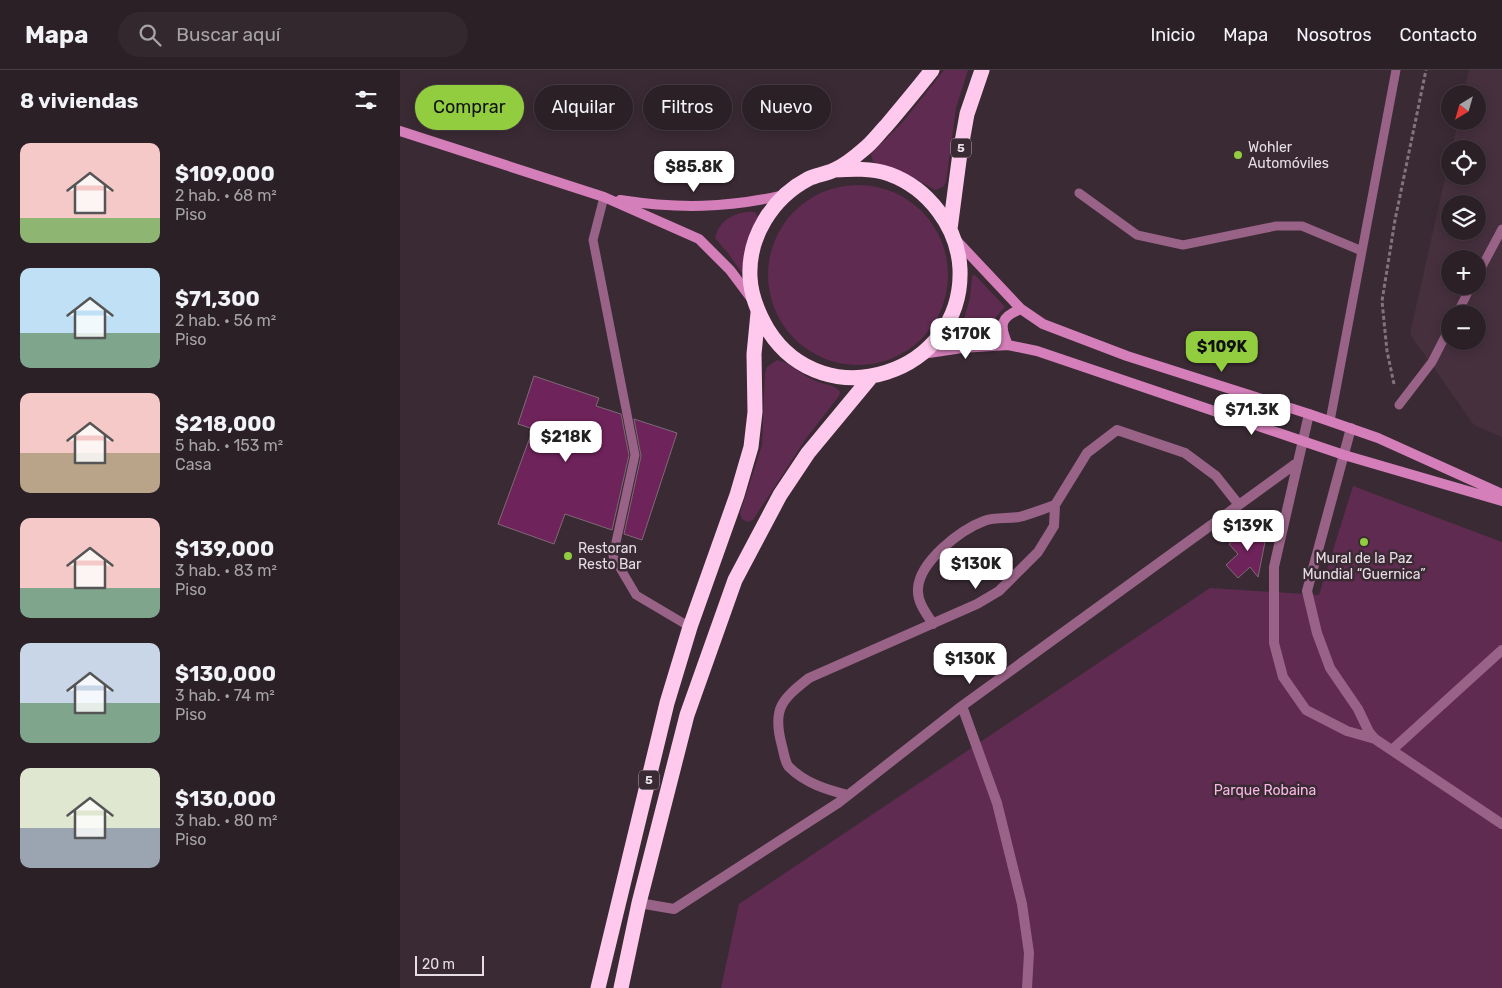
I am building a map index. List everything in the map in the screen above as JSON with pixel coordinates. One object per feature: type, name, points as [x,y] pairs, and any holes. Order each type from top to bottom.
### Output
[{"type":"highway","points":[[834,170],[861,169],[889,174],[914,187],[935,206],[952,233],[960,268],[956,301],[943,330],[922,354],[898,369],[871,377],[836,376],[803,365],[776,342],[756,307],[750,278],[751,254],[758,232],[770,212],[785,194],[808,179],[834,170],[866,147],[932,70]]},
{"type":"highway","name":"5","points":[[952,233],[965,124],[982,70]]},
{"type":"highway","name":"5","points":[[598,988],[667,703],[690,627],[737,495],[751,447],[755,412],[754,354],[756,307]]},
{"type":"highway","name":"5","points":[[621,988],[639,903],[687,715],[735,580],[780,495],[808,453],[871,377]]},
{"type":"street","points":[[400,131],[604,197],[699,239],[730,270],[756,307]]},
{"type":"street","points":[[604,197],[661,206],[716,206],[748,203],[785,194]]},
{"type":"street","points":[[952,233],[1021,309],[1043,324],[1127,356],[1351,428],[1378,438],[1502,494]]},
{"type":"street","points":[[1008,345],[1002,331],[1003,322],[1009,314],[1021,309]]},
{"type":"street","points":[[922,354],[962,348],[1008,345],[1037,351],[1344,455],[1502,501]]},
{"type":"street","points":[[1309,414],[1274,566],[1274,643],[1283,677],[1306,710],[1347,731],[1375,739]]},
{"type":"street","points":[[1351,428],[1307,591],[1317,634],[1330,668],[1358,708],[1369,732],[1375,739],[1502,824]]},
{"type":"street","points":[[848,795],[826,790],[804,779],[787,766],[779,737],[778,711],[788,694],[809,678],[977,604],[999,591],[1038,552],[1054,526],[1055,505],[1087,453],[1117,430],[1185,453],[1216,476],[1239,505]]},
{"type":"street","points":[[639,903],[674,909],[848,795],[962,706],[1298,462]]},
{"type":"street","points":[[933,624],[920,602],[918,591],[920,578],[938,551],[966,531],[985,521],[1019,517],[1055,505]]},
{"type":"street","points":[[1392,750],[1502,650]]},
{"type":"street","points":[[962,706],[997,803],[1022,904],[1029,953],[1027,988]]},
{"type":"lane","points":[[1330,421],[1396,70]]},
{"type":"lane","points":[[1079,193],[1137,235],[1183,245],[1276,226],[1302,226],[1362,251]]},
{"type":"lane","points":[[604,197],[593,240],[635,455],[613,556],[636,595],[690,627]]},
{"type":"lane","points":[[1486,259],[1502,229]]},
{"type":"lane","points":[[1399,405],[1432,362],[1441,344]]},
{"type":"path","points":[[1399,405],[1387,351],[1382,301],[1395,220],[1426,70]]},
{"type":"shaded area","points":[[1469,70],[1502,70],[1502,437],[1474,425],[1410,334],[1441,196],[1441,240],[1486,240],[1486,195],[1441,195],[1443,185],[1486,185],[1486,140],[1454,140],[1456,130],[1486,130],[1486,85],[1466,85]]},
{"type":"green space","points":[[944,70],[968,70],[956,108],[946,182],[943,187],[935,190],[909,175],[873,162],[871,154],[902,123]]},
{"type":"green space","points":[[867,185],[876,186],[901,195],[922,211],[938,232],[947,257],[947,293],[938,318],[922,339],[901,355],[893,358],[876,364],[849,365],[840,364],[815,355],[788,332],[778,318],[769,293],[768,266],[769,257],[778,232],[801,205],[815,195],[840,186]]},
{"type":"green space","points":[[747,212],[755,212],[759,219],[742,273],[715,238],[722,223],[730,217]]},
{"type":"green space","points":[[975,275],[1005,307],[995,318],[994,333],[956,336],[964,319],[970,298],[972,276]]},
{"type":"green space","points":[[777,360],[811,379],[835,387],[840,392],[839,396],[805,440],[753,520],[747,522],[742,519],[740,513],[762,445],[765,373],[767,367]]},
{"type":"green space","name":"Parque Robaina","points":[[1353,486],[1502,542],[1502,988],[721,988],[739,904],[1210,588],[1319,595]]},
{"type":"building","points":[[534,376],[599,398],[596,406],[621,414],[629,455],[612,530],[565,514],[554,544],[498,524],[533,429],[518,424]]},
{"type":"building","points":[[634,419],[677,433],[642,540],[624,534],[641,456]]},
{"type":"building","points":[[1253,524],[1266,537],[1258,577],[1250,567],[1238,578],[1226,565],[1238,554],[1229,544]]},
{"type":"place","name":"Wohler Automóviles","points":[[1238,155]]},
{"type":"place","name":"Mural de la Paz Mundial “Guernica”","points":[[1364,542]]},
{"type":"place","name":"Restoran Resto Bar","points":[[568,556]]}]
